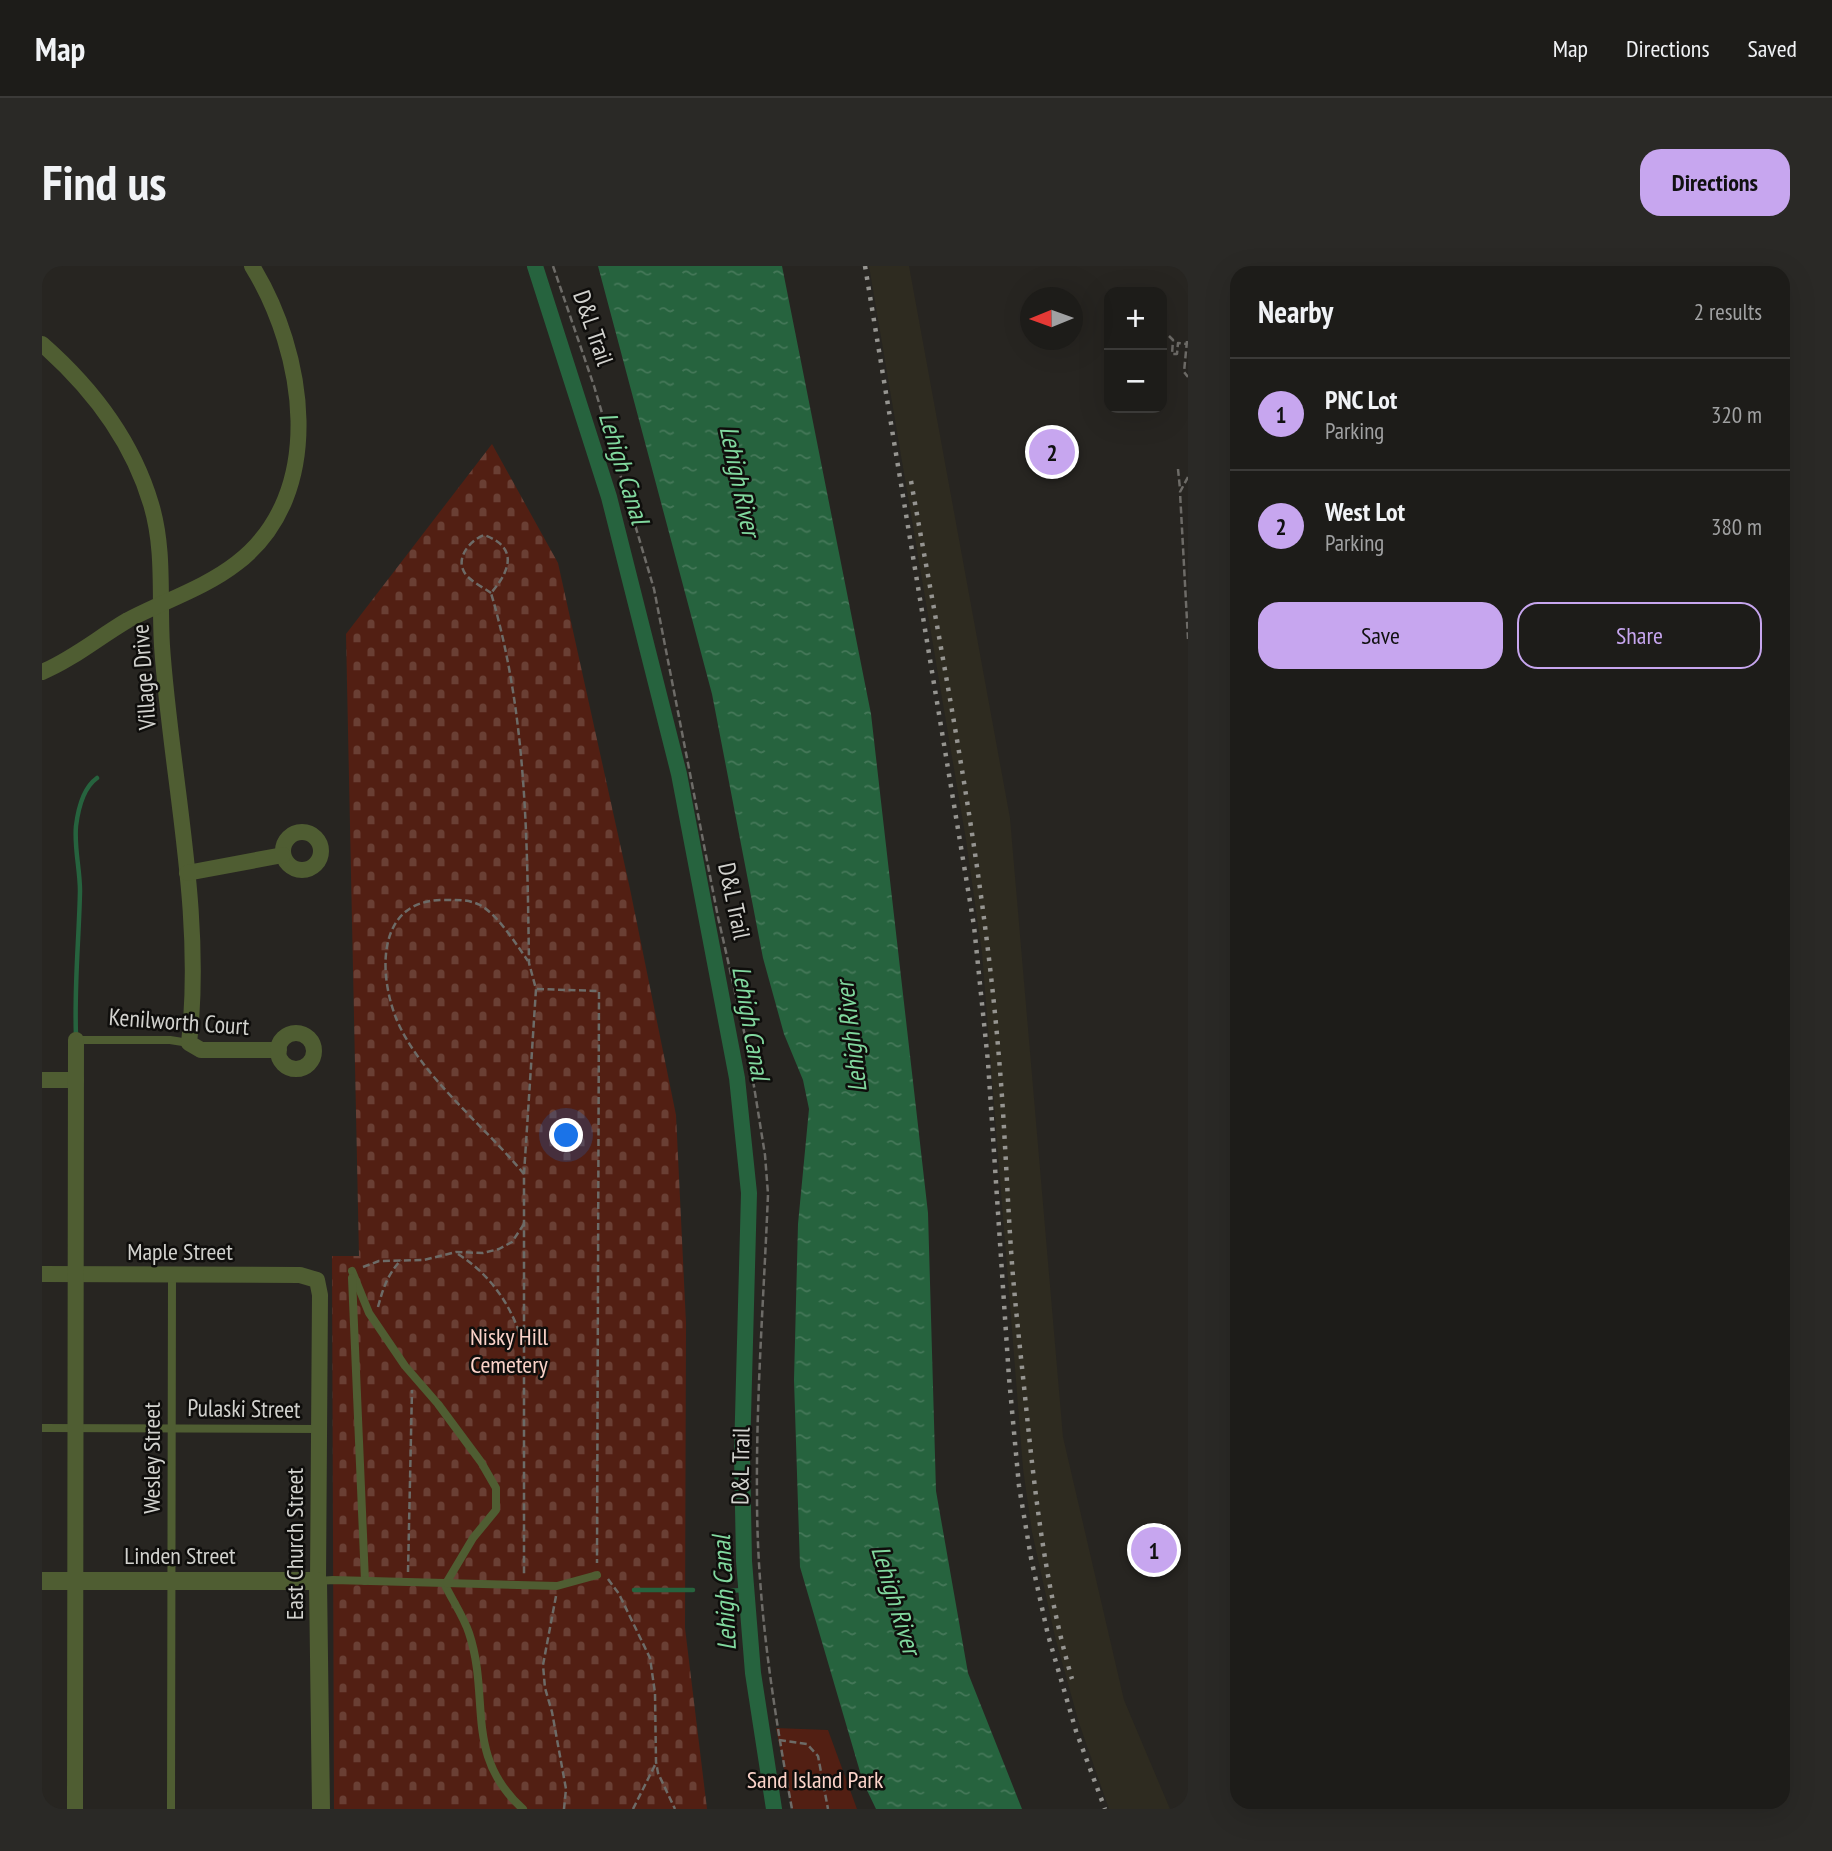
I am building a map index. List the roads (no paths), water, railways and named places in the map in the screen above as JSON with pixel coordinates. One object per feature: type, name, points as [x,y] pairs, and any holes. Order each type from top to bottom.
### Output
[{"type":"street","points":[[42,673],[64,663],[107,632],[220,575],[238,563],[266,534],[282,507],[295,464],[297,438],[294,379],[285,334],[252,266]]},
{"type":"street","name":"Village Drive","points":[[42,344],[86,385],[115,427],[143,479],[152,506],[158,540],[162,645],[193,930],[194,979],[190,1043]]},
{"type":"street","points":[[187,873],[283,855]]},
{"type":"street","points":[[75,1809],[76,1040]]},
{"type":"street","name":"Kenilworth Court","points":[[190,1043],[201,1050],[279,1050]]},
{"type":"street","points":[[42,1080],[76,1080]]},
{"type":"street","name":"Maple Street","points":[[42,1274],[300,1275],[317,1280]]},
{"type":"street","name":"East Church Street","points":[[317,1280],[320,1295],[318,1581],[321,1809]]},
{"type":"street","name":"Linden Street","points":[[42,1581],[318,1581]]},
{"type":"lane","name":"Kenilworth Court","points":[[76,1040],[170,1040],[190,1043]]},
{"type":"lane","points":[[365,1581],[352,1271],[376,1324],[481,1462],[496,1488],[496,1510],[473,1538],[445,1585]]},
{"type":"lane","name":"Wesley Street","points":[[171,1809],[172,1275]]},
{"type":"lane","name":"Pulaski Street","points":[[42,1428],[320,1429]]},
{"type":"lane","points":[[318,1581],[557,1586],[597,1575]]},
{"type":"lane","points":[[445,1585],[469,1632],[479,1689],[483,1743],[506,1793],[523,1809]]},
{"type":"water","name":"Lehigh River","points":[[598,266],[782,266],[871,714],[928,1213],[936,1491],[968,1673],[1022,1809],[876,1809],[863,1782],[800,1567],[794,1380],[798,1224],[809,1109],[803,1080],[784,1034],[763,958],[712,694]]},
{"type":"waterway","name":"Lehigh Canal","points":[[535,266],[609,497],[679,774],[737,1078],[749,1193],[742,1454],[744,1561],[753,1673],[774,1809]]},
{"type":"waterway","points":[[76,1036],[80,891],[76,826],[85,793],[97,778]]},
{"type":"waterway","points":[[634,1590],[693,1590]]},
{"type":"waterway","points":[[723,1591],[746,1590]]},
{"type":"railway","points":[[865,266],[974,926],[988,1062],[1019,1486],[1048,1635],[1076,1731],[1105,1809]]},
{"type":"railway","points":[[911,481],[950,696],[983,913],[999,1058],[1014,1283],[1034,1482],[1049,1582],[1072,1679]]},
{"type":"place","name":"West Lot","points":[[1052,452]]},
{"type":"place","name":"PNC Lot","points":[[1154,1550]]},
{"type":"park label","name":"Nisky Hill Cemetery","points":[[509,1351]]},
{"type":"park label","name":"Sand Island Park","points":[[815,1780]]}]
